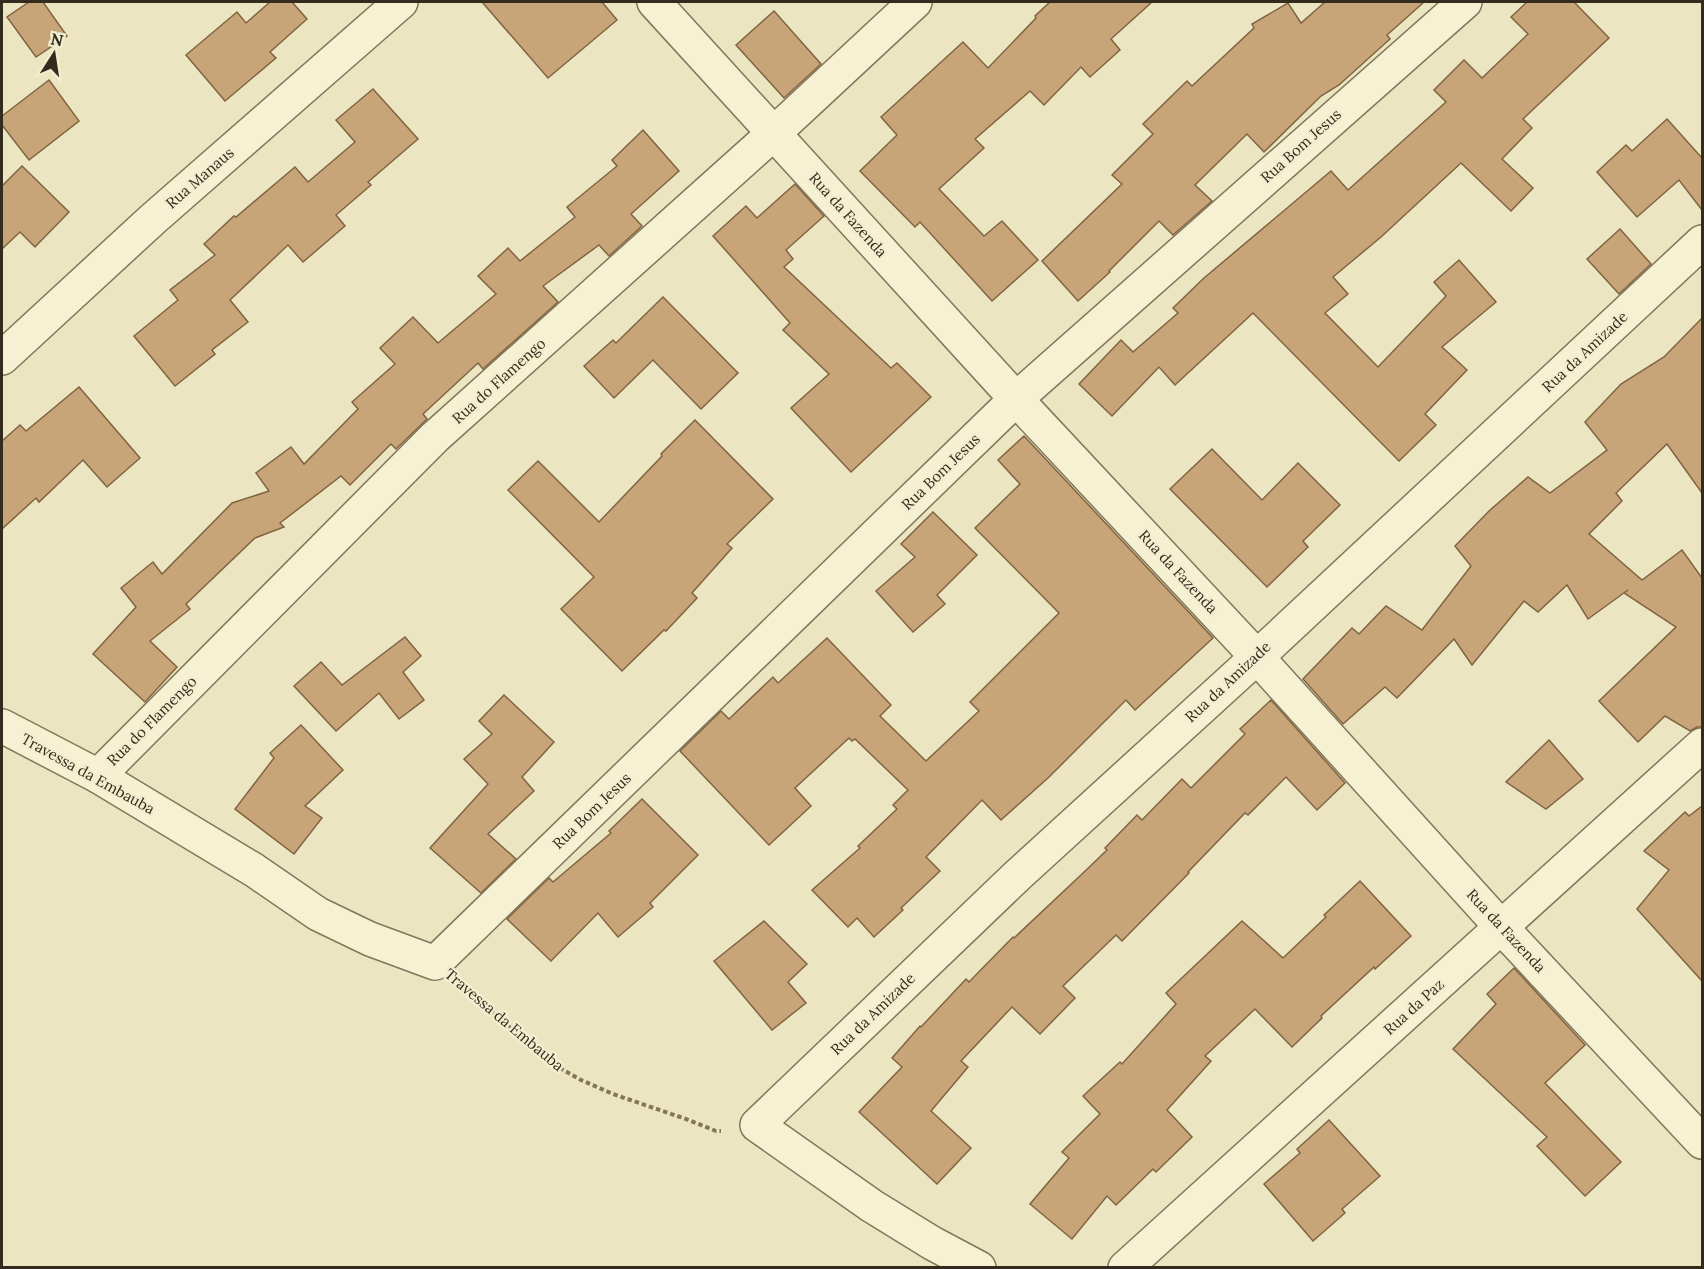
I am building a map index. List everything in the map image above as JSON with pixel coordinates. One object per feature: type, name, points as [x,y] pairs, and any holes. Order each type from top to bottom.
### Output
[{"type":"street","name":"Rua Manaus","points":[[2,358],[153,219],[401,2]]},
{"type":"street","name":"Rua da Fazenda","points":[[654,2],[1016,399],[1257,657],[1502,928],[1702,1142]]},
{"type":"street","name":"Rua do Flamengo","points":[[98,776],[435,437],[773,134],[915,2]]},
{"type":"street","name":"Rua Bom Jesus","points":[[435,963],[1016,399],[1465,2]]},
{"type":"street","name":"Rua da Amizade","points":[[757,1125],[1018,875],[1257,657],[1702,242]]},
{"type":"street","name":"Travessa da Embauba","points":[[2,726],[98,776],[254,870],[318,914],[370,939],[435,963]]},
{"type":"street","name":"Rua da Paz","points":[[1125,1268],[1702,745]]},
{"type":"street","points":[[757,1125],[872,1206],[932,1243],[979,1268]]},
{"type":"path","name":"Travessa da Embauba","points":[[435,963],[453,976],[466,990],[551,1063],[581,1080],[716,1131],[757,1125]]},
{"type":"building","points":[[29,2],[43,2],[67,36],[36,57],[7,17]]},
{"type":"building","points":[[270,2],[292,2],[307,19],[270,52],[276,58],[225,101],[186,55],[237,12],[246,23]]},
{"type":"building","points":[[482,2],[602,2],[617,20],[548,78]]},
{"type":"building","points":[[1050,2],[1152,2],[1111,39],[1120,50],[1090,77],[1081,67],[1044,105],[1030,91],[975,139],[984,148],[939,189],[984,236],[1002,221],[1038,260],[992,301],[920,222],[915,227],[860,171],[897,135],[881,117],[963,42],[988,68]]},
{"type":"building","points":[[1325,2],[1424,2],[1387,35],[1390,39],[1339,85],[1321,96],[1264,152],[1247,134],[1195,185],[1212,201],[1173,235],[1159,221],[1110,272],[1078,301],[1042,261],[1122,184],[1112,175],[1153,134],[1143,124],[1187,81],[1192,86],[1254,28],[1252,24],[1288,3],[1301,23]]},
{"type":"building","points":[[1527,2],[1574,2],[1609,38],[1523,119],[1532,128],[1502,159],[1533,188],[1511,211],[1461,163],[1381,237],[1333,277],[1348,294],[1325,313],[1378,367],[1446,296],[1434,282],[1459,260],[1496,302],[1442,347],[1467,370],[1425,414],[1436,425],[1399,461],[1253,313],[1175,385],[1159,367],[1112,416],[1079,384],[1121,340],[1133,352],[1178,313],[1173,308],[1204,278],[1331,171],[1348,190],[1446,102],[1434,90],[1464,60],[1482,78],[1528,34],[1511,17]]},
{"type":"building","points":[[774,11],[821,64],[784,98],[736,45]]},
{"type":"building","points":[[49,80],[79,121],[29,160],[2,125],[2,116]]},
{"type":"building","points":[[373,89],[418,139],[368,182],[371,185],[336,215],[345,226],[303,262],[288,245],[230,300],[248,322],[212,350],[215,354],[175,386],[134,336],[178,300],[170,290],[215,255],[204,244],[234,216],[236,217],[295,167],[308,182],[355,142],[336,120]]},
{"type":"building","points":[[1667,119],[1702,158],[1702,210],[1679,180],[1637,217],[1597,172],[1626,145],[1632,151]]},
{"type":"building","points":[[643,130],[679,171],[631,214],[642,226],[609,256],[599,245],[543,286],[558,302],[483,369],[478,363],[423,414],[427,419],[396,449],[391,444],[350,485],[341,476],[280,523],[284,527],[255,538],[186,604],[190,609],[150,641],[177,667],[145,702],[93,654],[136,607],[121,588],[153,562],[162,574],[232,503],[269,491],[256,473],[291,447],[304,464],[358,409],[352,402],[395,364],[380,348],[413,317],[438,343],[496,294],[478,276],[508,248],[520,261],[575,217],[567,207],[617,166],[612,160]]},
{"type":"building","points":[[22,166],[69,212],[35,247],[20,232],[2,249],[2,186]]},
{"type":"building","points":[[795,184],[824,216],[786,250],[793,259],[784,267],[891,368],[897,363],[931,397],[851,472],[791,408],[829,374],[783,330],[790,323],[713,236],[746,206],[757,218]]},
{"type":"building","points":[[1620,229],[1651,264],[1619,294],[1587,259]]},
{"type":"building","points":[[663,297],[738,373],[701,409],[653,360],[614,398],[584,366],[613,340],[616,343]]},
{"type":"building","points":[[1702,318],[1702,493],[1667,444],[1616,493],[1622,501],[1589,534],[1642,580],[1682,550],[1702,578],[1702,727],[1690,731],[1665,716],[1638,742],[1599,701],[1676,627],[1624,593],[1628,590],[1588,619],[1567,585],[1538,612],[1524,601],[1472,665],[1454,639],[1397,698],[1385,687],[1343,724],[1303,679],[1352,628],[1359,634],[1386,606],[1422,630],[1471,566],[1455,546],[1489,511],[1528,477],[1550,493],[1607,450],[1585,422],[1621,384],[1664,357]]},
{"type":"building","points":[[79,387],[140,458],[107,487],[83,460],[39,502],[36,498],[2,529],[2,441],[20,425],[26,431]]},
{"type":"building","points":[[695,420],[773,499],[727,544],[732,548],[692,593],[697,598],[666,631],[664,630],[622,671],[561,609],[594,577],[508,490],[538,461],[599,522]]},
{"type":"building","points":[[1024,436],[1213,638],[1135,710],[1126,700],[1048,778],[1001,820],[982,800],[926,857],[940,871],[874,937],[857,918],[848,927],[812,890],[860,848],[858,846],[897,809],[893,805],[908,790],[855,739],[852,741],[849,738],[795,788],[811,806],[769,845],[680,751],[721,711],[729,719],[773,677],[778,683],[827,638],[891,705],[880,716],[926,761],[979,711],[970,702],[1059,613],[975,528],[1020,484],[998,460]]},
{"type":"building","points":[[1212,449],[1262,500],[1298,463],[1340,505],[1303,541],[1308,547],[1267,587],[1170,489]]},
{"type":"building","points":[[933,512],[977,555],[937,595],[945,604],[913,632],[876,591],[915,557],[901,544]]},
{"type":"building","points":[[405,637],[421,656],[403,672],[424,700],[399,719],[379,693],[336,731],[294,686],[321,662],[342,685]]},
{"type":"building","points":[[504,695],[554,742],[522,777],[534,791],[488,834],[516,859],[481,893],[430,848],[488,784],[464,759],[492,734],[479,721]]},
{"type":"building","points":[[1271,700],[1345,783],[1317,810],[1286,777],[1248,815],[1245,813],[1122,941],[1116,935],[1063,986],[1075,998],[1040,1034],[1012,1007],[961,1061],[968,1067],[931,1111],[971,1148],[937,1184],[859,1112],[902,1067],[892,1058],[966,979],[969,982],[1013,937],[1082,874],[1107,850],[1105,848],[1137,815],[1142,820],[1182,779],[1191,788],[1245,734],[1240,729]]},
{"type":"building","points":[[301,725],[343,770],[305,806],[322,818],[294,854],[235,809],[274,758],[270,753]]},
{"type":"building","points":[[1549,740],[1583,779],[1546,809],[1506,782]]},
{"type":"building","points":[[642,799],[698,855],[650,903],[653,907],[618,937],[598,913],[551,961],[507,919],[549,878],[553,882],[611,833],[609,831]]},
{"type":"building","points":[[1702,806],[1702,981],[1637,909],[1669,870],[1644,851],[1685,812],[1689,816]]},
{"type":"building","points":[[1360,881],[1411,936],[1321,1016],[1322,1018],[1292,1047],[1255,1009],[1205,1056],[1211,1061],[1167,1110],[1192,1137],[1156,1172],[1153,1169],[1116,1205],[1107,1196],[1072,1239],[1030,1204],[1069,1158],[1062,1152],[1100,1114],[1083,1096],[1120,1062],[1122,1064],[1176,1004],[1166,993],[1242,921],[1283,958]]},
{"type":"building","points":[[764,921],[807,964],[788,982],[806,1003],[772,1030],[714,961]]},
{"type":"building","points":[[1514,968],[1585,1045],[1545,1083],[1621,1162],[1585,1196],[1537,1146],[1547,1137],[1453,1049],[1496,1004],[1487,994]]},
{"type":"building","points":[[1329,1120],[1380,1176],[1342,1209],[1345,1213],[1313,1241],[1264,1184],[1300,1153],[1297,1149]]}]
